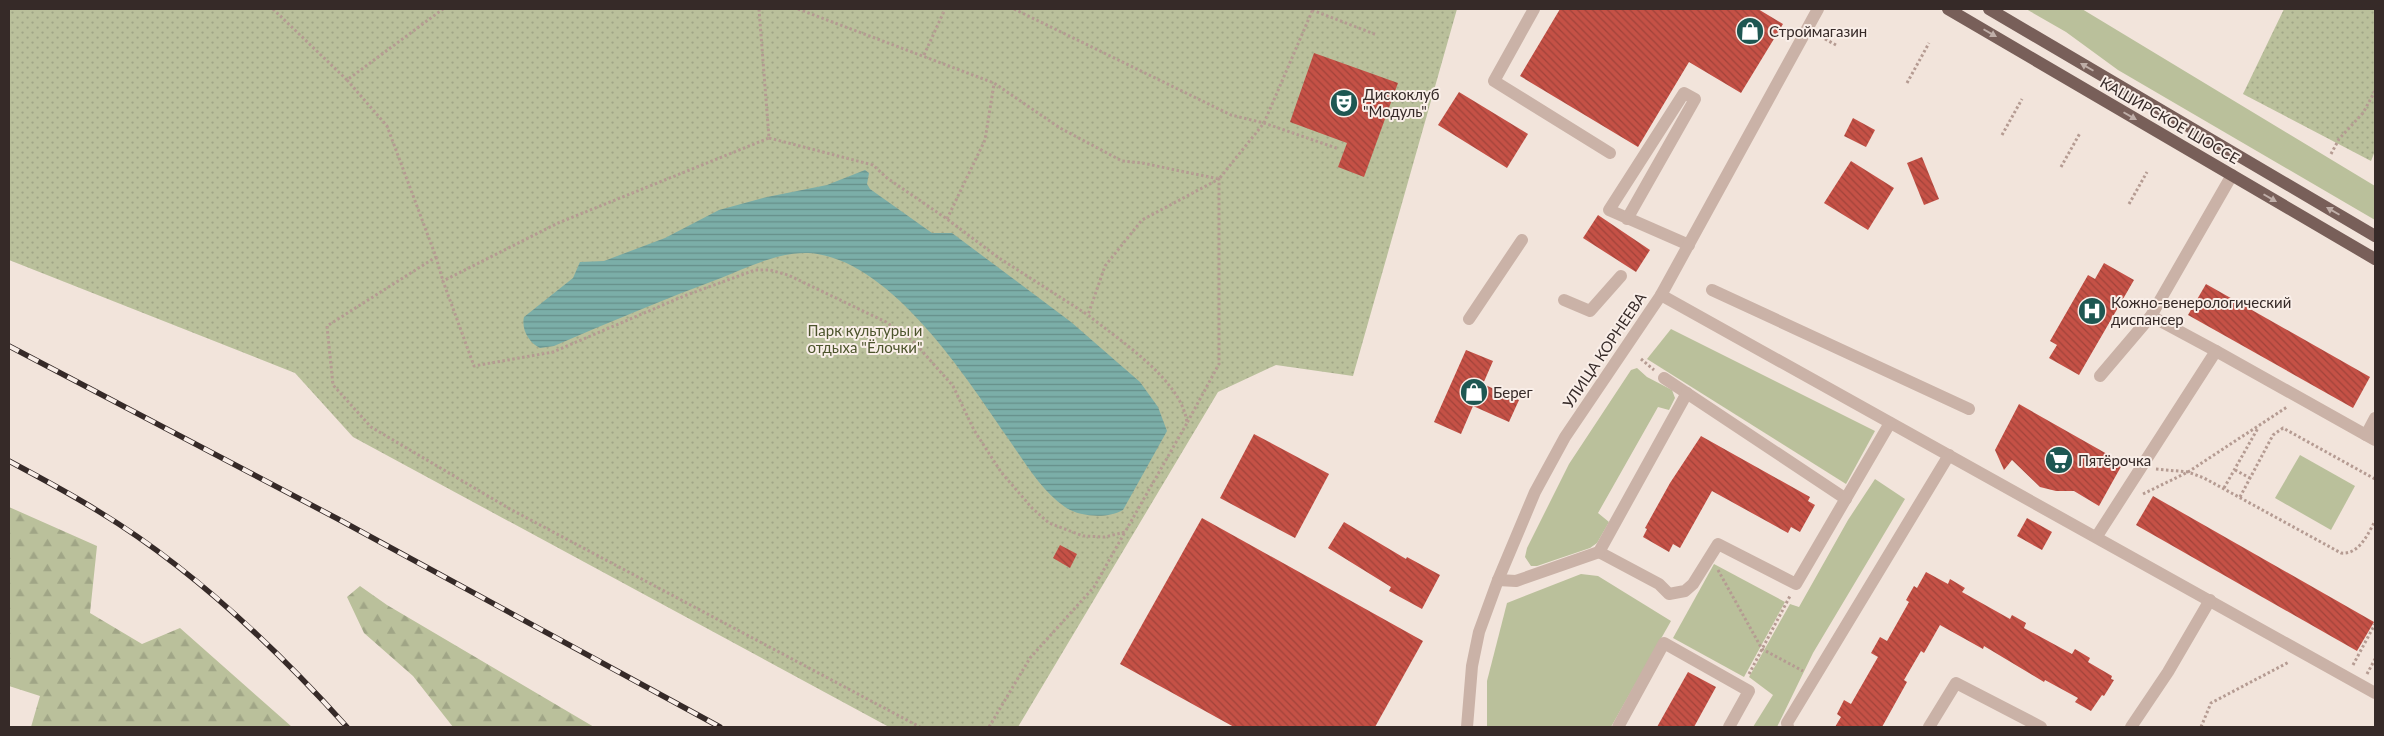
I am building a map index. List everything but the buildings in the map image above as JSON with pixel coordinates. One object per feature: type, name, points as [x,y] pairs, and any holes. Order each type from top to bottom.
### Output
[{"type":"main road","name":"КАШИРСКОЕ ШОССЕ","points":[[1948,9],[2375,259]]},
{"type":"main road","name":"КАШИРСКОЕ ШОССЕ","points":[[1989,9],[2375,236]]},
{"type":"street","points":[[1534,9],[1494,81],[1610,153]]},
{"type":"street","name":"УЛИЦА КОРНЕЕВА","points":[[1467,727],[1475,648],[1498,580],[1534,492],[1554,455],[1661,295],[1818,9]]},
{"type":"street","points":[[1627,219],[1695,99],[1684,94],[1609,210],[1627,219],[1689,245]]},
{"type":"street","points":[[2100,376],[2151,316],[2232,175]]},
{"type":"street","points":[[1468,320],[1522,240]]},
{"type":"street","points":[[1564,300],[1590,311],[1621,276]]},
{"type":"street","points":[[1712,290],[1969,409]]},
{"type":"street","points":[[1661,295],[1949,456],[2097,536],[2375,694]]},
{"type":"street","points":[[2151,316],[2370,437],[2375,418]]},
{"type":"street","points":[[2097,536],[2216,351]]},
{"type":"street","points":[[1664,378],[1846,499]]},
{"type":"street","points":[[1498,580],[1516,580],[1599,552],[1687,393]]},
{"type":"street","points":[[1599,552],[1659,584],[1669,594],[1685,591],[1693,584],[1718,544],[1796,584],[1890,423]]},
{"type":"street","points":[[1788,727],[1787,723],[1814,677],[1949,456]]},
{"type":"street","points":[[2131,727],[2168,672],[2210,600]]},
{"type":"street","points":[[1618,727],[1664,643],[1750,691],[1729,727]]},
{"type":"street","points":[[1929,727],[1956,683],[2041,727]]},
{"type":"path","points":[[273,9],[347,80],[387,126],[474,366],[553,352],[684,296],[755,270],[770,270],[886,322],[914,342],[953,386],[974,430],[1001,472],[1032,508],[1049,523],[1065,531],[1083,536],[1106,537],[1125,532]]},
{"type":"path","points":[[347,80],[443,9]]},
{"type":"path","points":[[759,9],[769,138]]},
{"type":"path","points":[[798,9],[994,84],[1060,128],[1122,161],[1142,163],[1220,179]]},
{"type":"path","points":[[924,56],[945,9]]},
{"type":"path","points":[[1014,9],[1231,115],[1264,123],[1339,149]]},
{"type":"path","points":[[1088,315],[1105,266],[1142,220],[1220,179],[1264,123],[1313,9],[1377,35]]},
{"type":"path","points":[[1825,39],[1836,45]]},
{"type":"path","points":[[1907,83],[1929,43]]},
{"type":"path","points":[[947,218],[985,140],[994,84]]},
{"type":"path","points":[[2332,154],[2340,139],[2363,113],[2375,90]]},
{"type":"path","points":[[2002,135],[2022,99]]},
{"type":"path","points":[[2061,167],[2080,133]]},
{"type":"path","points":[[443,281],[558,223],[769,138],[873,165],[887,178],[947,218],[999,258],[1088,315],[1168,384],[1182,405],[1187,423]]},
{"type":"path","points":[[2129,204],[2147,172]]},
{"type":"path","points":[[989,727],[1030,658],[1094,587],[1219,364],[1220,179]]},
{"type":"path","points":[[436,257],[327,326],[333,385],[370,427],[510,509],[920,727]]},
{"type":"path","points":[[2139,496],[2188,472],[2258,427],[2285,409],[2295,395]]},
{"type":"path","points":[[2224,488],[2258,427]]},
{"type":"path","points":[[2240,497],[2273,435],[2283,428],[2375,478]]},
{"type":"path","points":[[2141,468],[2188,472],[2224,488],[2341,553],[2349,553],[2356,549],[2375,523]]},
{"type":"path","points":[[2235,470],[2250,478]]},
{"type":"path","points":[[1710,556],[1762,649],[1814,677]]},
{"type":"path","points":[[1742,687],[1796,584]]},
{"type":"path","points":[[2346,677],[2375,624]]},
{"type":"path","points":[[2201,727],[2211,703],[2305,654]]},
{"type":"green space","name":"Парк культуры и отдыха \"Ёлочки\"","points":[[9,9],[1457,9],[1353,376],[1276,365],[1218,392],[1018,727],[889,727],[353,437],[295,373],[9,260]]},
{"type":"green space","points":[[2026,9],[2082,9],[2375,186],[2375,220],[2118,70],[2066,32]]},
{"type":"green space","points":[[2284,9],[2375,9],[2375,151],[2371,161],[2243,94]]},
{"type":"green space","points":[[1671,329],[1875,431],[1846,484],[1647,359]]},
{"type":"green space","points":[[1637,368],[1647,377],[1672,390],[1675,398],[1669,410],[1658,407],[1598,513],[1609,522],[1597,543],[1590,548],[1537,566],[1531,566],[1525,557],[1527,548],[1569,464],[1631,370]]},
{"type":"green space","points":[[2300,455],[2355,486],[2331,530],[2275,498]]},
{"type":"green space","points":[[1875,479],[1905,499],[1813,653],[1777,727],[1753,727],[1773,695],[1749,677],[1790,604],[1799,607],[1848,520]]},
{"type":"green space","points":[[9,507],[97,546],[90,613],[142,644],[180,628],[292,727],[31,727],[40,696],[9,686]]},
{"type":"green space","points":[[1714,564],[1785,602],[1744,677],[1673,638]]},
{"type":"green space","points":[[1581,574],[1598,576],[1671,621],[1611,727],[1487,727],[1487,681],[1507,603]]},
{"type":"green space","points":[[360,586],[387,605],[594,727],[453,727],[413,676],[364,633],[347,597]]},
{"type":"water","points":[[865,170],[869,173],[867,184],[870,189],[932,233],[952,233],[1071,322],[1140,382],[1158,407],[1167,431],[1123,510],[1110,515],[1086,515],[1065,507],[1056,500],[1032,473],[946,351],[921,322],[895,296],[867,275],[838,259],[808,253],[797,253],[775,258],[658,302],[554,346],[540,348],[536,346],[525,331],[524,317],[573,278],[580,262],[604,261],[665,238],[719,210],[767,197],[827,185]]},
{"type":"railway","points":[[9,346],[338,519],[720,727]]},
{"type":"railway","points":[[9,461],[98,511],[166,557],[199,583],[261,638],[347,727]]},
{"type":"place","name":"Строймагазин","points":[[1750,31]]},
{"type":"place","name":"Дискоклуб \"Модуль\"","points":[[1344,103]]},
{"type":"place","name":"Кожно-венерологический диспансер","points":[[2092,311]]},
{"type":"place","name":"Берег","points":[[1474,392]]},
{"type":"place","name":"Пятёрочка","points":[[2059,460]]}]
